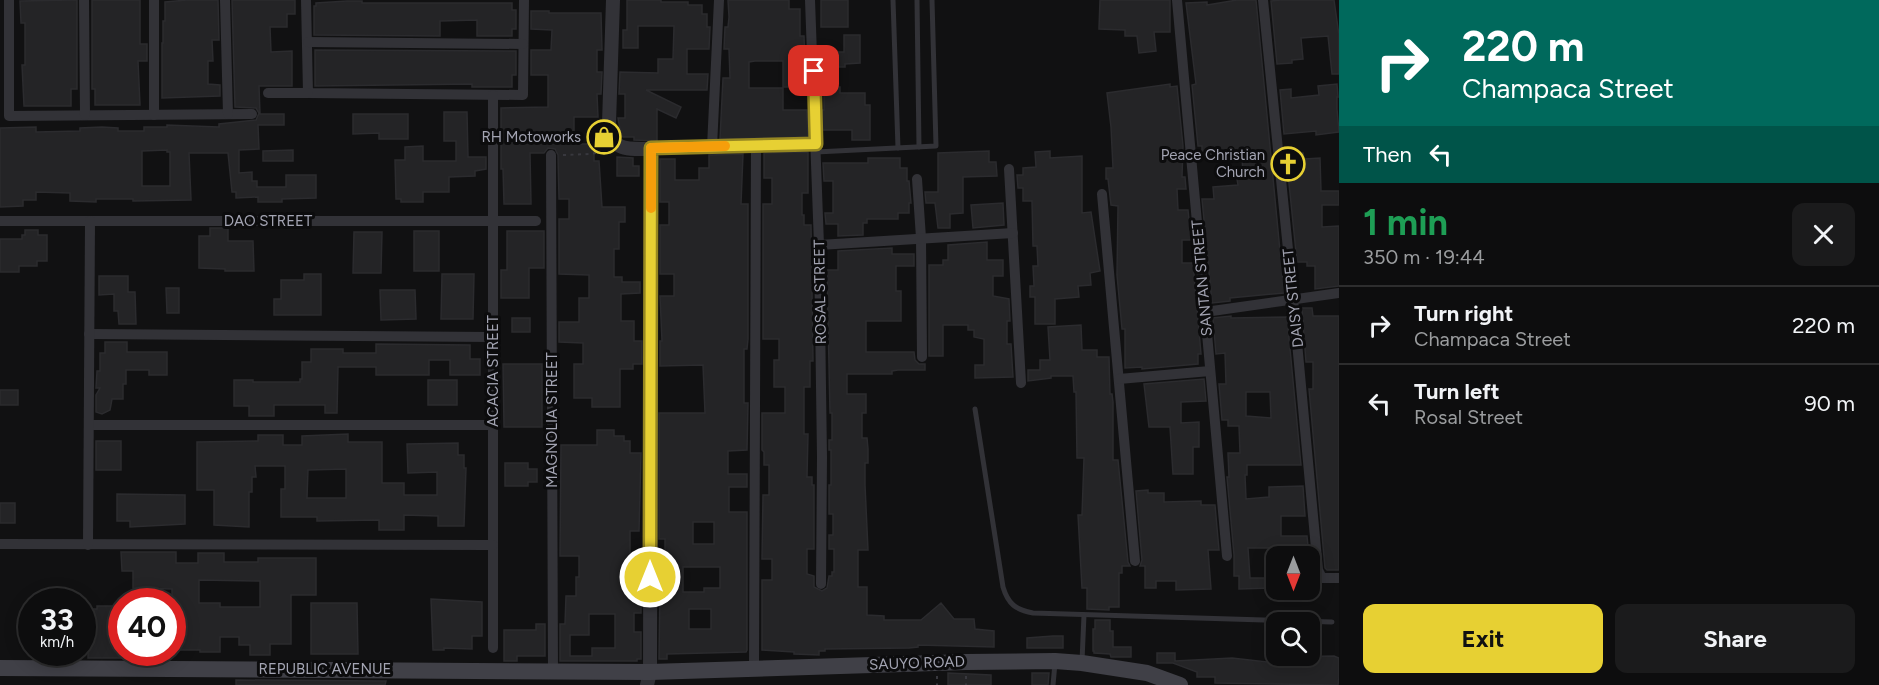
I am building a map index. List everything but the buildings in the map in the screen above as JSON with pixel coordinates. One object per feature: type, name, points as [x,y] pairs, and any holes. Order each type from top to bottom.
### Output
[{"type":"main road","name":"SAUYO ROAD","points":[[648,678],[754,668],[1055,661],[1147,674],[1180,685]]},
{"type":"main road","name":"REPUBLIC AVENUE","points":[[0,668],[553,674],[648,678]]},
{"type":"street","points":[[9,0],[4,95],[9,116],[252,114]]},
{"type":"street","points":[[84,0],[85,115]]},
{"type":"street","points":[[154,0],[154,115]]},
{"type":"street","points":[[225,0],[228,114]]},
{"type":"street","points":[[306,0],[308,93]]},
{"type":"street","points":[[268,93],[523,95],[524,0]]},
{"type":"street","points":[[613,0],[609,123],[614,143],[628,148],[756,146],[816,148]]},
{"type":"street","points":[[712,147],[719,0]]},
{"type":"street","name":"ROSAL STREET","points":[[810,0],[819,245],[821,584]]},
{"type":"street","name":"SANTAN STREET","points":[[1177,0],[1227,556]]},
{"type":"street","name":"DAISY STREET","points":[[1263,0],[1318,570],[1322,578],[1339,578]]},
{"type":"street","points":[[308,42],[523,44]]},
{"type":"street","name":"ACACIA STREET","points":[[493,95],[493,648]]},
{"type":"street","points":[[754,668],[756,146]]},
{"type":"street","points":[[648,678],[651,148]]},
{"type":"street","name":"MAGNOLIA STREET","points":[[551,155],[553,674]]},
{"type":"street","points":[[1009,169],[1022,383]]},
{"type":"street","points":[[917,179],[921,238],[922,357]]},
{"type":"street","points":[[1102,194],[1135,561]]},
{"type":"street","name":"DAO STREET","points":[[0,220],[536,221]]},
{"type":"street","points":[[88,545],[90,221]]},
{"type":"street","points":[[819,245],[1013,233]]},
{"type":"street","points":[[1205,312],[1339,292]]},
{"type":"street","points":[[89,334],[492,338]]},
{"type":"street","points":[[1119,379],[1210,371]]},
{"type":"street","points":[[88,425],[493,425]]},
{"type":"street","points":[[0,544],[493,545]]},
{"type":"lane","points":[[893,0],[898,148]]},
{"type":"lane","points":[[917,0],[920,147]]},
{"type":"lane","points":[[816,148],[936,146],[932,0]]},
{"type":"lane","points":[[975,409],[1007,598],[1014,607],[1023,611],[1084,615],[1332,622]]},
{"type":"lane","points":[[1082,663],[1084,615]]},
{"type":"lane","points":[[1053,685],[1055,661]]},
{"type":"path","points":[[551,155],[596,154],[607,150],[614,143]]},
{"type":"slow traffic","points":[[651,208],[651,148],[725,146]]},
{"type":"place","name":"RH Motoworks","points":[[604,137]]},
{"type":"place","name":"Peace Christian Church","points":[[1288,164]]},
{"type":"route","points":[[650,577],[651,148],[816,144],[814,71]]}]
